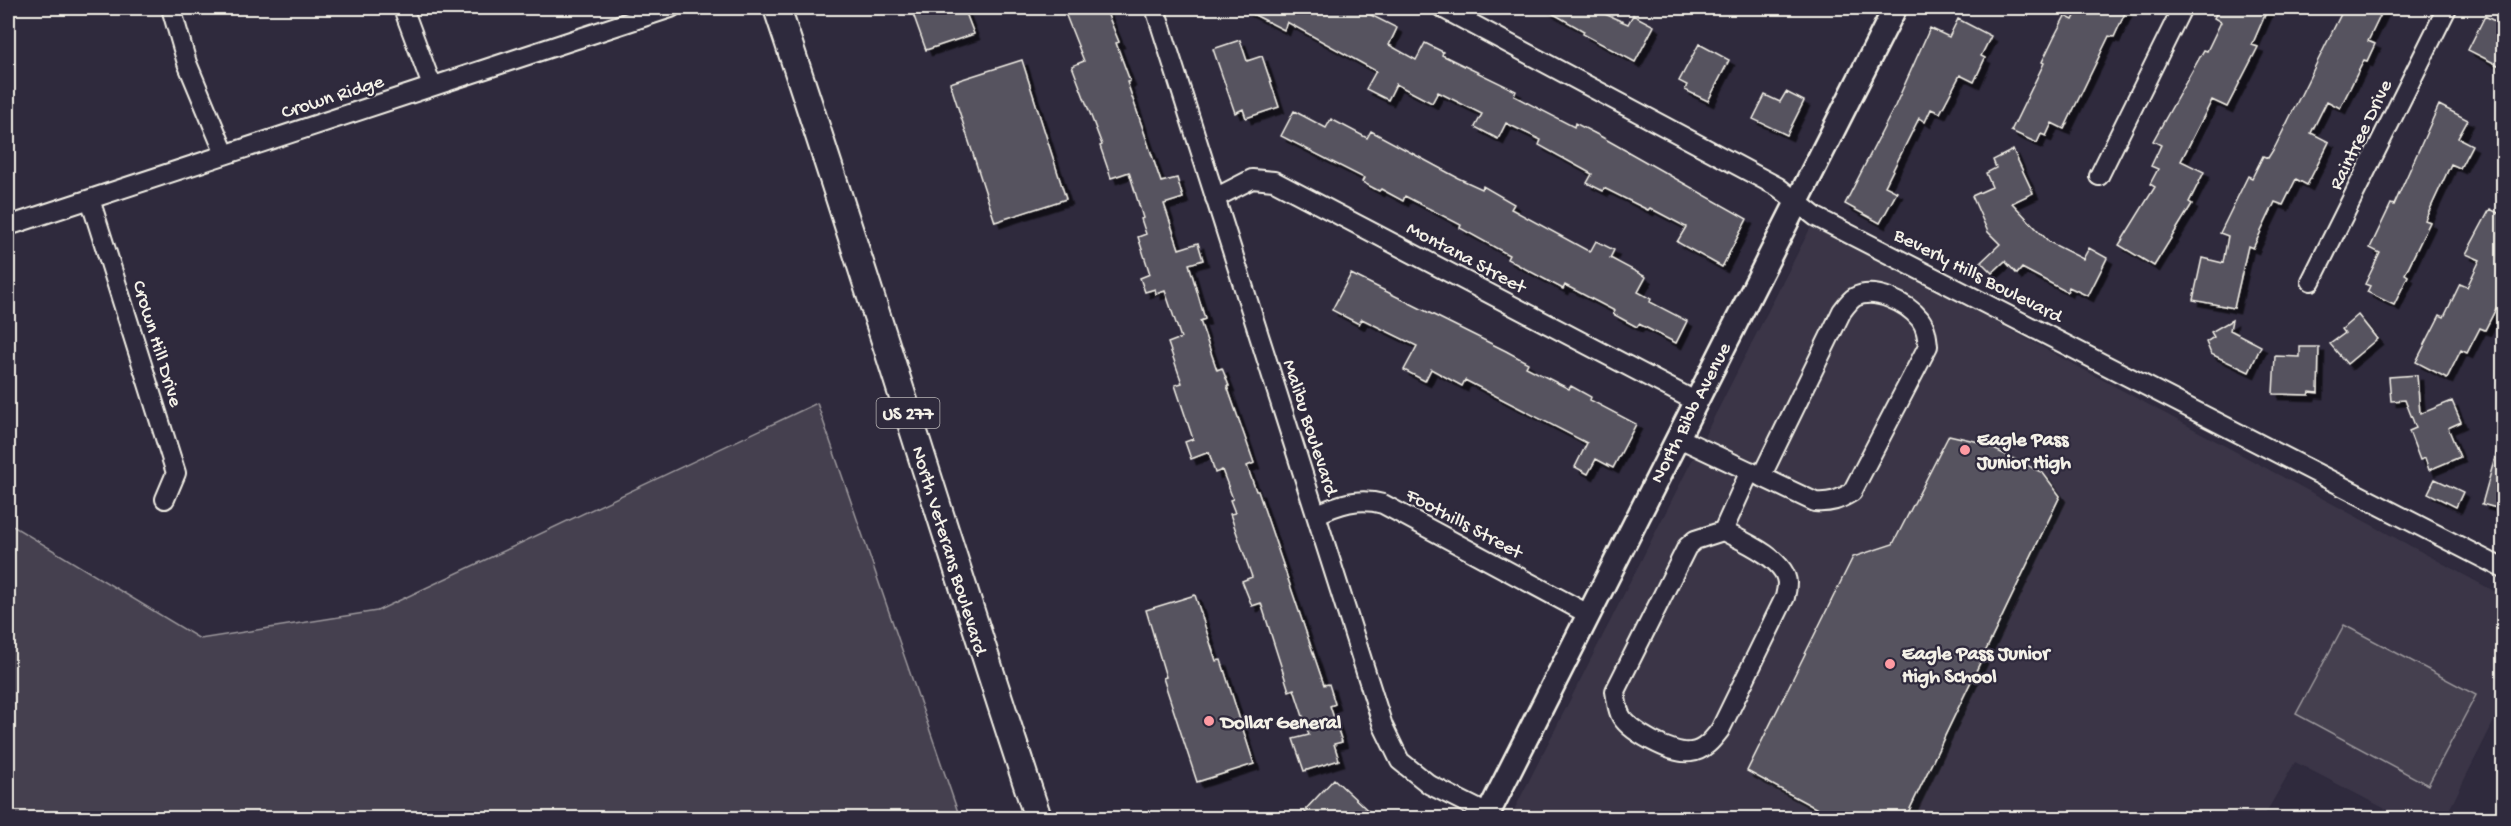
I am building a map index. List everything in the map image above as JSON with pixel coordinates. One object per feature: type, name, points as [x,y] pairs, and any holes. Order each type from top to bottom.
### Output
[{"type":"highway","name":"North Veterans Boulevard","points":[[777,8],[859,253],[975,627],[1038,819]]},
{"type":"main road","name":"North Bibb Avenue","points":[[1487,816],[1895,8]]},
{"type":"street","points":[[171,8],[187,63],[225,154]]},
{"type":"street","points":[[403,8],[432,86]]},
{"type":"street","name":"Crown Ridge","points":[[8,226],[671,8]]},
{"type":"street","name":"Malibu Boulevard","points":[[1155,8],[1383,726],[1400,761],[1430,785],[1487,816]]},
{"type":"street","name":"Beverly Hills Boulevard","points":[[1442,8],[1778,187],[1815,217],[2504,569]]},
{"type":"street","points":[[2099,176],[2182,8]]},
{"type":"street","name":"Raintree Drive","points":[[2311,281],[2447,8]]},
{"type":"street","name":"Montana Street","points":[[1215,198],[1252,179],[1274,181],[1695,401]]},
{"type":"street","name":"Crown Hill Drive","points":[[90,199],[176,473],[165,499]]},
{"type":"street","points":[[1677,437],[1756,474],[1815,502],[1830,503],[1852,492],[1928,346],[1926,330],[1919,319],[1906,307],[1891,299],[1875,294],[1855,297],[1842,311],[1756,474],[1723,531],[1695,540],[1687,547],[1615,691],[1620,714],[1633,730],[1677,752],[1693,752],[1710,743],[1720,730],[1785,597],[1788,581],[1779,566],[1764,552],[1723,531]]},
{"type":"street","name":"Foothills Street","points":[[1316,515],[1366,499],[1383,504],[1588,614]]},
{"type":"shaded area","name":"Eagle Pass Junior High","points":[[1816,217],[1964,305],[2503,596],[2503,703],[2445,818],[2403,818],[2295,762],[2263,818],[1510,818]]},
{"type":"shaded area","points":[[817,403],[960,818],[8,818],[8,523],[200,639],[377,611]]},
{"type":"shaded area","points":[[2344,625],[2476,695],[2428,785],[2296,714]]},
{"type":"building","points":[[911,8],[964,8],[974,34],[926,50]]},
{"type":"building","points":[[1063,8],[1105,8],[1119,42],[1116,43],[1130,81],[1127,82],[1161,182],[1177,178],[1183,198],[1164,204],[1179,249],[1198,243],[1203,260],[1189,264],[1205,319],[1200,321],[1217,370],[1222,368],[1229,386],[1227,386],[1254,463],[1247,466],[1256,491],[1258,491],[1324,685],[1329,684],[1335,704],[1330,706],[1342,742],[1334,744],[1339,760],[1304,771],[1293,739],[1309,735],[1294,689],[1289,691],[1261,603],[1252,606],[1242,581],[1252,577],[1230,514],[1235,513],[1230,500],[1233,499],[1222,470],[1215,473],[1209,452],[1191,459],[1185,442],[1193,439],[1175,385],[1182,383],[1168,343],[1181,338],[1165,291],[1156,294],[1155,289],[1145,292],[1140,278],[1150,274],[1138,237],[1146,234],[1141,219],[1143,218],[1129,172],[1111,178],[1100,146],[1102,145],[1072,66],[1084,61]]},
{"type":"building","points":[[1241,8],[1357,8],[1397,28],[1389,45],[1416,60],[1425,43],[1443,52],[1442,55],[1516,91],[1514,96],[1574,127],[1575,123],[1600,136],[1747,219],[1722,267],[1677,242],[1686,227],[1650,208],[1648,210],[1604,188],[1603,191],[1587,183],[1592,174],[1539,145],[1541,140],[1506,123],[1498,139],[1475,127],[1482,114],[1438,92],[1432,103],[1396,84],[1388,100],[1366,89],[1376,71],[1287,22],[1284,30]]},
{"type":"building","points":[[1543,8],[1591,8],[1628,24],[1633,15],[1654,26],[1635,62],[1583,34],[1584,31]]},
{"type":"building","points":[[2079,8],[2118,8],[2126,11],[2114,37],[2109,36],[2064,129],[2052,123],[2046,136],[2041,134],[2037,143],[2011,131],[2065,16],[2073,20]]},
{"type":"building","points":[[2219,8],[2268,8],[2252,45],[2258,47],[2227,107],[2212,100],[2181,161],[2204,172],[2189,202],[2192,204],[2154,266],[2119,245],[2155,187],[2150,184],[2158,169],[2151,166],[2161,145],[2153,141],[2204,50],[2207,51],[2221,22],[2214,18]]},
{"type":"building","points":[[2344,8],[2384,8],[2368,41],[2375,44],[2367,61],[2364,60],[2340,108],[2327,101],[2311,133],[2329,142],[2307,185],[2296,179],[2283,205],[2275,202],[2253,248],[2248,246],[2234,308],[2193,300],[2202,258],[2223,263],[2228,236],[2220,233],[2248,176],[2252,178],[2263,156],[2268,158],[2275,147]]},
{"type":"building","points":[[2485,16],[2504,26],[2504,68],[2468,50]]},
{"type":"building","points":[[1958,19],[1991,36],[1981,56],[1985,58],[1974,82],[1960,75],[1940,113],[1931,109],[1925,122],[1919,118],[1885,186],[1897,192],[1880,223],[1845,204],[1895,106],[1930,28],[1949,37]]},
{"type":"building","points":[[1240,40],[1247,61],[1262,56],[1279,107],[1246,118],[1243,109],[1235,113],[1213,49]]},
{"type":"building","points":[[1699,44],[1729,60],[1708,101],[1685,90],[1687,85],[1679,81]]},
{"type":"building","points":[[1022,60],[1066,199],[995,222],[950,83]]},
{"type":"building","points":[[1786,92],[1804,101],[1787,135],[1753,119],[1765,95],[1780,102]]},
{"type":"building","points":[[2439,105],[2468,120],[2458,138],[2472,145],[2460,168],[2451,164],[2425,220],[2430,222],[2405,274],[2408,276],[2394,305],[2367,292],[2370,286],[2365,284],[2380,253],[2370,248],[2391,204],[2394,205]]},
{"type":"building","points":[[1294,111],[1326,128],[1331,119],[1367,138],[1371,131],[1458,178],[1482,189],[1483,186],[1514,204],[1511,209],[1590,252],[1596,241],[1614,250],[1610,258],[1646,277],[1638,292],[1651,299],[1650,302],[1687,321],[1676,343],[1639,324],[1637,327],[1613,314],[1615,311],[1565,285],[1563,289],[1507,259],[1509,255],[1460,228],[1461,225],[1405,196],[1403,201],[1381,189],[1379,191],[1362,182],[1364,178],[1281,136]]},
{"type":"building","points":[[2013,150],[2033,193],[2012,203],[2049,242],[2083,259],[2089,248],[2107,258],[2088,296],[2069,287],[2067,292],[2022,268],[2017,274],[2005,261],[1992,273],[1981,262],[2000,244],[1988,232],[1972,196],[1992,187],[1986,173],[1996,168],[1993,160]]},
{"type":"building","points":[[2490,209],[2504,216],[2504,293],[2485,330],[2480,328],[2467,353],[2461,350],[2447,378],[2416,362],[2440,315],[2444,317],[2460,284],[2467,287],[2480,260],[2466,254]]},
{"type":"building","points":[[1351,274],[1506,351],[1528,363],[1526,367],[1569,389],[1571,386],[1591,397],[1590,400],[1636,424],[1613,468],[1596,459],[1588,474],[1575,467],[1587,443],[1465,380],[1462,386],[1431,369],[1425,381],[1404,370],[1417,346],[1362,319],[1359,324],[1332,310]]},
{"type":"building","points":[[2358,315],[2377,339],[2347,364],[2330,344],[2345,333],[2342,329]]},
{"type":"building","points":[[2232,320],[2230,330],[2261,346],[2249,372],[2211,354],[2206,342],[2214,337],[2211,332]]},
{"type":"building","points":[[2300,347],[2319,347],[2318,393],[2273,394],[2275,356],[2300,357]]},
{"type":"building","points":[[2417,375],[2420,414],[2452,401],[2461,422],[2448,428],[2460,457],[2429,470],[2425,458],[2420,460],[2409,431],[2416,428],[2405,400],[2391,401],[2389,377]]},
{"type":"building","name":"Eagle Pass Junior High School","points":[[1949,435],[1979,442],[2043,473],[2060,496],[1905,819],[1836,819],[1747,771],[1853,557],[1893,544]]},
{"type":"building","points":[[2499,443],[2504,444],[2504,510],[2482,504]]},
{"type":"building","points":[[2435,479],[2463,492],[2456,507],[2428,493]]},
{"type":"building","name":"Dollar General","points":[[1195,595],[1216,661],[1221,660],[1254,764],[1197,782],[1163,678],[1166,677],[1146,610]]},
{"type":"building","points":[[1334,779],[1377,819],[1312,819],[1304,811]]},
{"type":"place","name":"Eagle Pass Junior High","points":[[1965,450]]},
{"type":"place","name":"Eagle Pass Junior High School","points":[[1890,664]]},
{"type":"place","name":"Dollar General","points":[[1209,721]]}]
